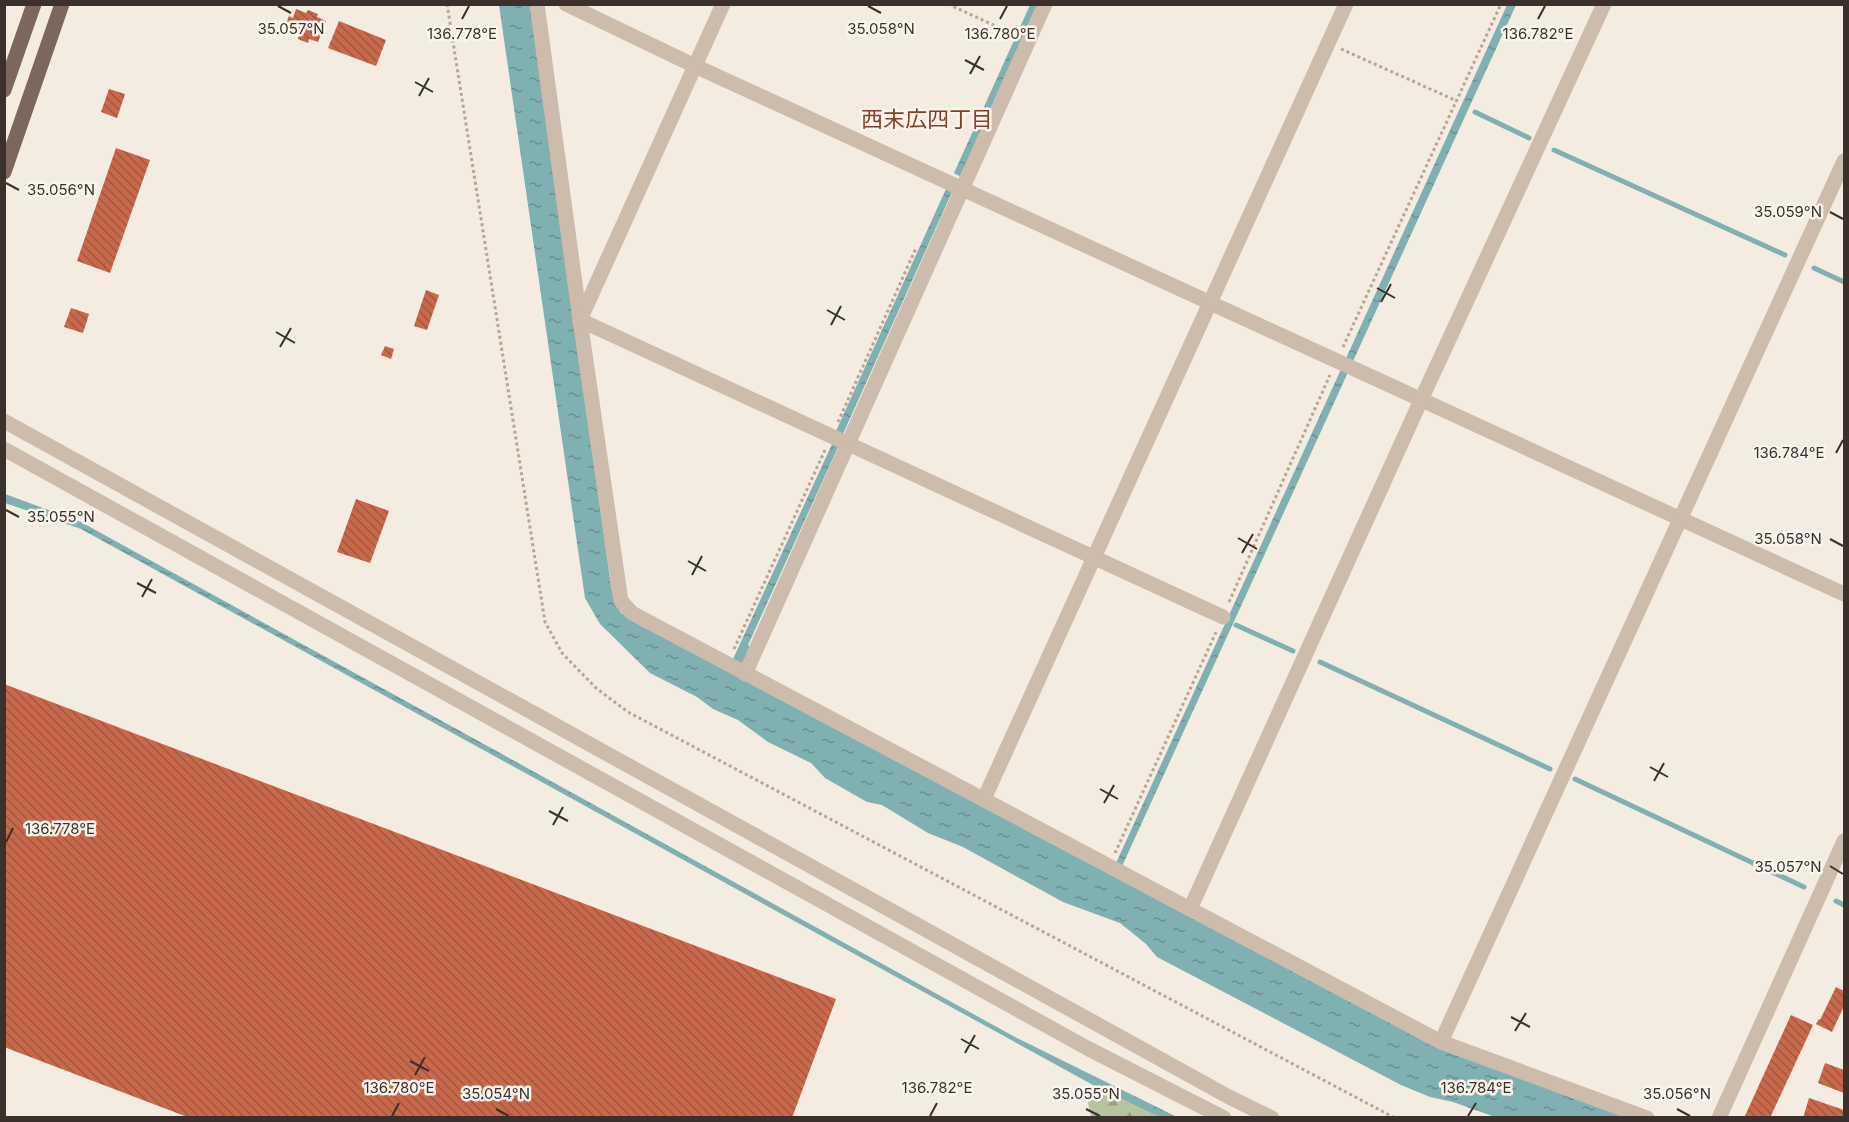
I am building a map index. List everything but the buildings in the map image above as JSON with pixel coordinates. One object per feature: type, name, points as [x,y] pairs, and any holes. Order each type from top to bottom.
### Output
[{"type":"main road","points":[[4,90],[34,4]]},
{"type":"main road","points":[[4,172],[62,4]]},
{"type":"street","points":[[537,4],[621,601],[632,613],[1441,1042],[1647,1118]]},
{"type":"street","points":[[566,4],[695,66],[1845,594]]},
{"type":"street","points":[[580,320],[723,4]]},
{"type":"street","points":[[736,668],[849,443],[1045,4]]},
{"type":"street","points":[[984,799],[1346,4]]},
{"type":"street","points":[[1190,909],[1604,4]]},
{"type":"street","points":[[1441,1042],[1845,161]]},
{"type":"street","points":[[580,320],[1223,617]]},
{"type":"street","points":[[4,421],[1219,1091],[1272,1118]]},
{"type":"street","points":[[4,449],[1077,1042],[1224,1118]]},
{"type":"street","points":[[1719,1118],[1845,841]]},
{"type":"path","points":[[447,4],[545,622],[562,653],[596,688],[628,712],[1395,1118]]},
{"type":"path","points":[[948,4],[1013,34]]},
{"type":"path","points":[[1116,869],[1223,617],[1502,4]]},
{"type":"path","points":[[1328,44],[1457,101]]},
{"type":"path","points":[[736,668],[832,436],[918,244]]},
{"type":"green space","points":[[1093,1085],[1159,1117],[1091,1116],[1087,1099]]},
{"type":"water","points":[[499,5],[530,5],[611,586],[621,613],[728,670],[833,442],[839,445],[748,645],[752,648],[738,676],[1111,874],[1507,5],[1516,5],[1123,864],[1122,880],[1425,1041],[1625,1117],[1495,1117],[1453,1102],[1430,1097],[1401,1085],[1157,957],[1146,944],[1120,923],[1063,902],[963,847],[928,833],[882,805],[867,802],[825,778],[811,763],[768,742],[738,720],[713,709],[697,697],[650,673],[600,624],[585,598]]},
{"type":"water","points":[[1030,5],[1038,5],[961,177],[954,173]]},
{"type":"water","points":[[946,189],[952,192],[843,434],[836,431]]},
{"type":"water","points":[[5,494],[81,522],[1015,1037],[1177,1117],[1159,1117],[1093,1085],[81,529],[5,503]]},
{"type":"waterway","points":[[1475,112],[1529,138]]},
{"type":"waterway","points":[[1554,150],[1785,255]]},
{"type":"waterway","points":[[1814,268],[1844,282]]},
{"type":"waterway","points":[[1236,625],[1293,651]]},
{"type":"waterway","points":[[1320,662],[1550,769]]},
{"type":"waterway","points":[[1575,779],[1804,887]]},
{"type":"waterway","points":[[1836,901],[1844,905]]},
{"type":"district","name":"西末広四丁目","points":[[927,119]]}]
